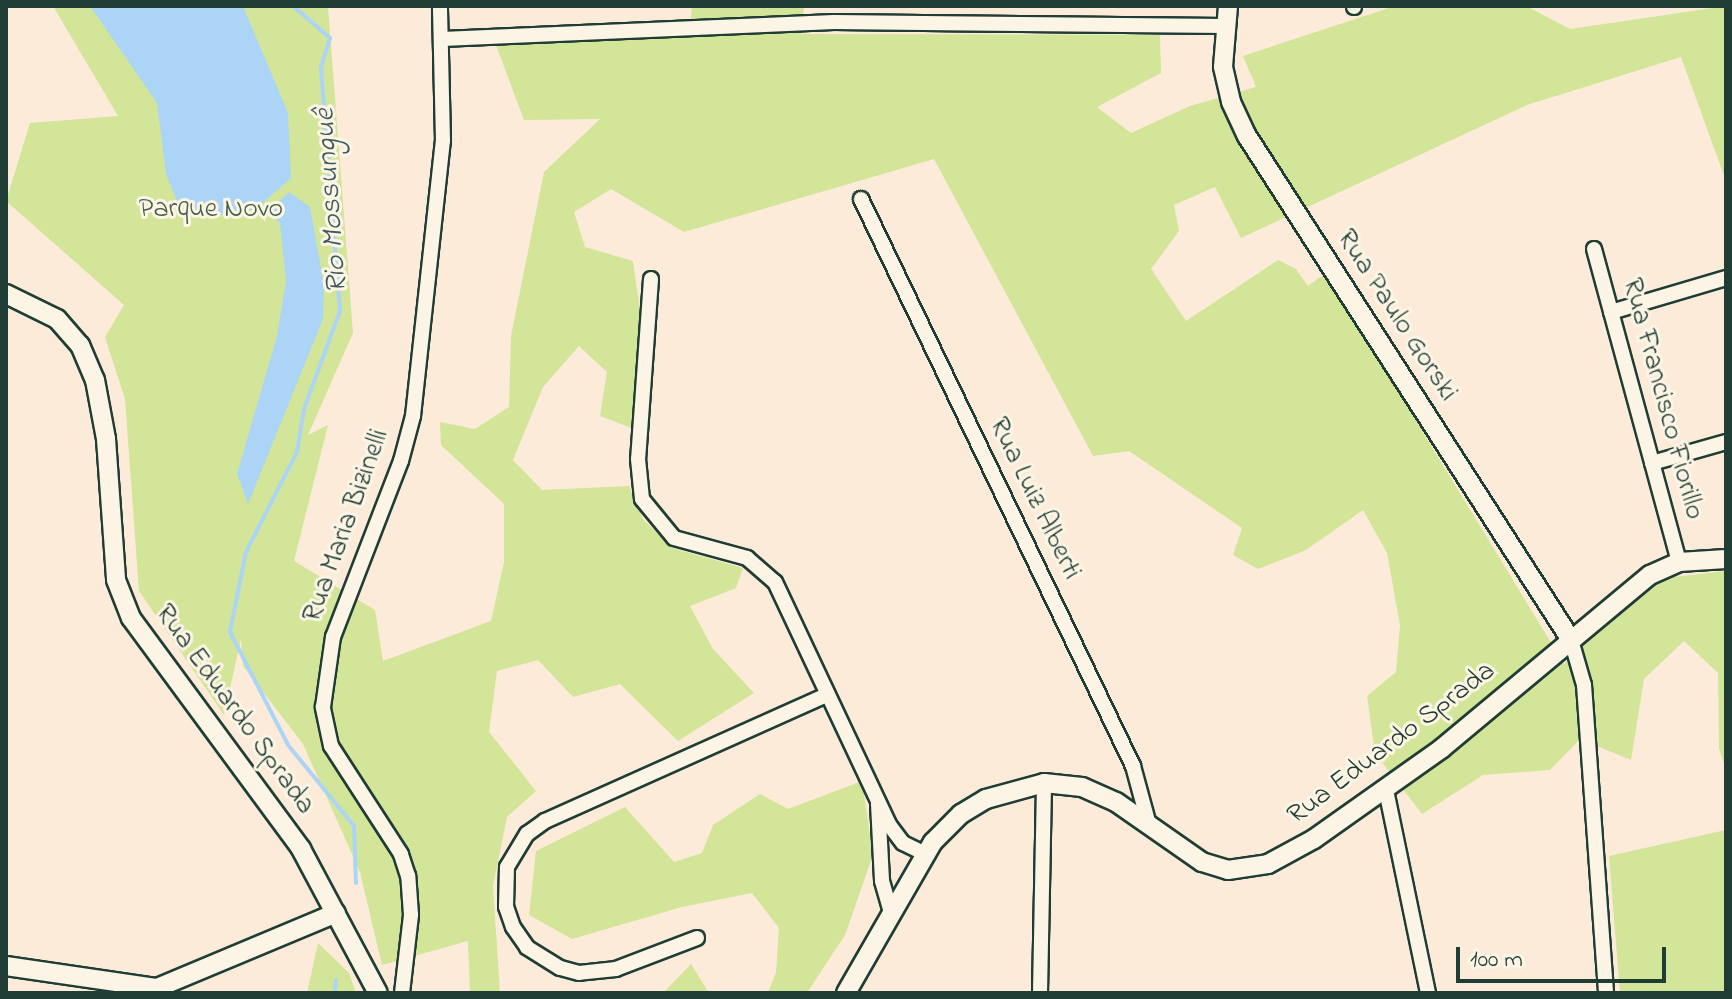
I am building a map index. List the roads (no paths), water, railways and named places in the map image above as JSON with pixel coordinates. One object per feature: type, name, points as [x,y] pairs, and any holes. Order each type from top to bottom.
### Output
[{"type":"main road","name":"Rua Paulo Gorski","points":[[1228,6],[1225,26],[1226,83],[1247,136],[1571,640]]},
{"type":"main road","name":"Rua Eduardo Sprada","points":[[6,294],[57,319],[80,345],[95,380],[106,439],[114,569],[131,618],[301,849],[378,993]]},
{"type":"main road","name":"Rua Eduardo Sprada","points":[[846,993],[943,829],[986,799],[1044,783],[1099,793],[1216,868],[1254,868],[1296,850],[1386,790],[1641,581],[1679,562],[1726,559]]},
{"type":"main road","points":[[6,966],[157,988],[336,913]]},
{"type":"street","name":"Rua Maria Bizinelli","points":[[402,993],[412,906],[408,876],[401,854],[331,746],[323,707],[333,637],[404,451],[413,416],[443,141],[440,6]]},
{"type":"street","points":[[442,39],[820,22],[1225,26]]},
{"type":"street","name":"Rua Luiz Alberti","points":[[861,199],[1133,766],[1149,825]]},
{"type":"street","name":"Rua Francisco Fiorillo","points":[[1594,249],[1679,562]]},
{"type":"street","points":[[1611,312],[1726,278]]},
{"type":"street","points":[[651,279],[638,459],[642,499],[674,538],[762,567],[775,582],[878,804],[903,843],[926,854]]},
{"type":"street","points":[[1652,463],[1726,442]]},
{"type":"street","points":[[1571,640],[1584,685],[1606,993]]},
{"type":"street","points":[[697,938],[616,969],[579,973],[560,968],[527,947],[513,927],[506,907],[507,867],[527,834],[545,821],[827,695]]},
{"type":"street","points":[[1040,993],[1044,783]]},
{"type":"street","points":[[1386,790],[1428,993]]},
{"type":"street","points":[[878,804],[882,881],[891,913]]},
{"type":"water","points":[[90,6],[243,6],[288,113],[291,178],[256,209],[215,216],[178,204],[166,174],[157,103]]},
{"type":"water","points":[[289,192],[310,207],[324,285],[323,319],[248,504],[237,474],[277,336],[286,281],[280,223],[269,211]]},
{"type":"waterway","name":"Rio Mossunguê","points":[[293,6],[330,38],[321,68],[340,311],[304,409],[297,452],[246,552],[230,632],[288,745],[354,826],[356,883]]},
{"type":"waterway","name":"Rio Mossunguê","points":[[335,993],[336,980]]},
{"type":"park label","name":"Parque Novo","points":[[211,210]]}]
